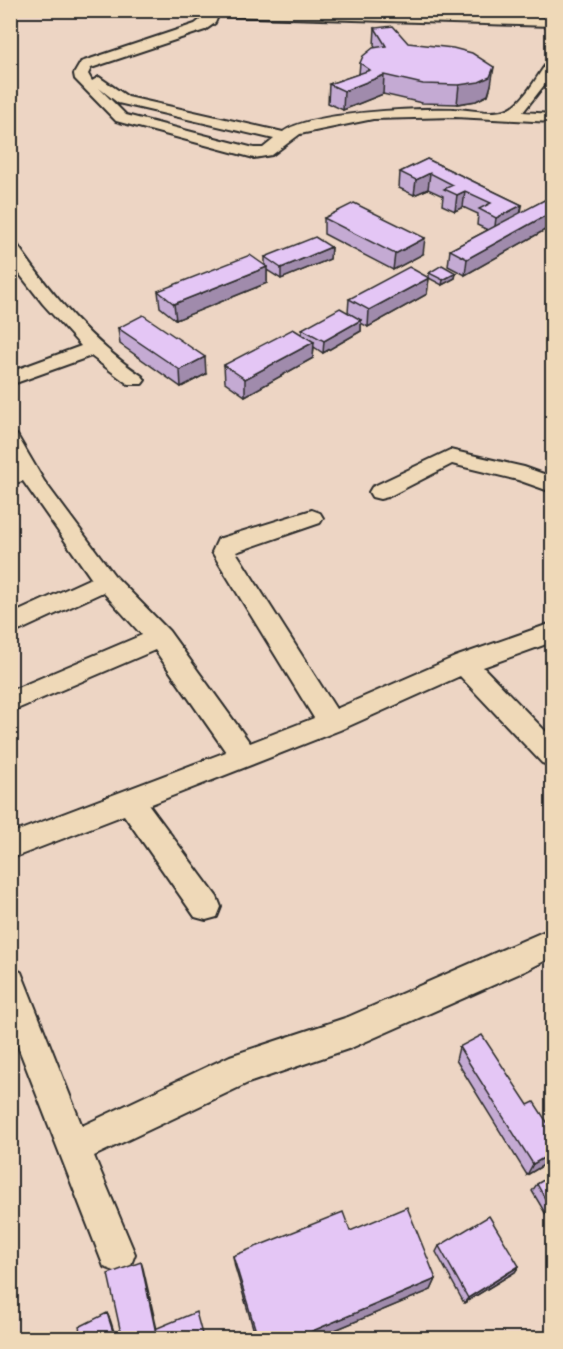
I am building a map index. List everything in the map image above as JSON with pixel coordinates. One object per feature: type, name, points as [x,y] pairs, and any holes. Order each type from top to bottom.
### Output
[{"type":"street","points":[[143,10],[552,22]]},
{"type":"street","points":[[213,13],[210,20],[200,27],[86,65],[81,74],[82,79],[121,118],[262,154],[295,130],[315,124],[373,115],[432,113],[506,116],[525,112],[552,118]]},
{"type":"street","points":[[233,13],[221,25],[207,31],[98,66],[93,70],[95,77],[123,100],[286,137]]},
{"type":"street","points":[[525,112],[552,66]]},
{"type":"street","points":[[10,247],[30,275],[94,348],[135,380]]},
{"type":"street","points":[[10,380],[94,348]]},
{"type":"street","points":[[10,440],[20,474],[34,482],[106,581],[160,638],[244,756]]},
{"type":"street","points":[[380,492],[450,457],[524,474],[552,485]]},
{"type":"street","points":[[312,518],[226,545],[225,552],[331,723]]},
{"type":"street","points":[[10,626],[106,581]]},
{"type":"street","points":[[10,847],[331,723],[464,664],[552,632]]},
{"type":"street","points":[[10,702],[160,638]]},
{"type":"street","points":[[464,664],[552,755]]},
{"type":"street","points":[[130,801],[206,907]]},
{"type":"street","points":[[73,1149],[242,1068],[351,1032],[494,970],[552,942]]},
{"type":"street","points":[[10,982],[73,1149],[117,1254]]},
{"type":"building","points":[[393,26],[408,43],[453,48],[472,53],[494,67],[490,77],[479,82],[459,85],[423,84],[384,75],[344,91],[329,84],[370,70],[360,63],[363,56],[373,48],[386,46],[375,28]]},
{"type":"building","points":[[427,159],[522,205],[496,218],[479,209],[491,203],[465,191],[457,195],[444,189],[453,185],[430,173],[416,180],[400,172]]},
{"type":"building","points":[[552,196],[552,212],[467,259],[450,250]]},
{"type":"building","points":[[354,203],[425,238],[395,254],[324,218]]},
{"type":"building","points":[[315,237],[331,247],[281,268],[265,257]]},
{"type":"building","points":[[250,255],[267,267],[174,304],[158,291]]},
{"type":"building","points":[[442,265],[456,273],[443,280],[429,273]]},
{"type":"building","points":[[409,267],[429,278],[369,310],[349,299]]},
{"type":"building","points":[[340,308],[361,320],[324,341],[302,329]]},
{"type":"building","points":[[143,315],[205,357],[180,370],[118,328]]},
{"type":"building","points":[[293,329],[314,342],[245,379],[224,365]]},
{"type":"building","points":[[482,1035],[528,1105],[534,1102],[552,1130],[552,1153],[533,1164],[459,1047]]},
{"type":"building","points":[[552,1175],[552,1211],[537,1184]]},
{"type":"building","points":[[407,1207],[436,1279],[299,1338],[258,1338],[233,1256],[343,1212],[350,1231]]},
{"type":"building","points":[[489,1216],[519,1266],[468,1298],[439,1246]]},
{"type":"building","points":[[141,1262],[157,1338],[122,1338],[108,1274]]},
{"type":"building","points":[[196,1312],[203,1338],[157,1338],[155,1329]]},
{"type":"building","points":[[107,1313],[115,1338],[82,1338],[79,1327]]}]
